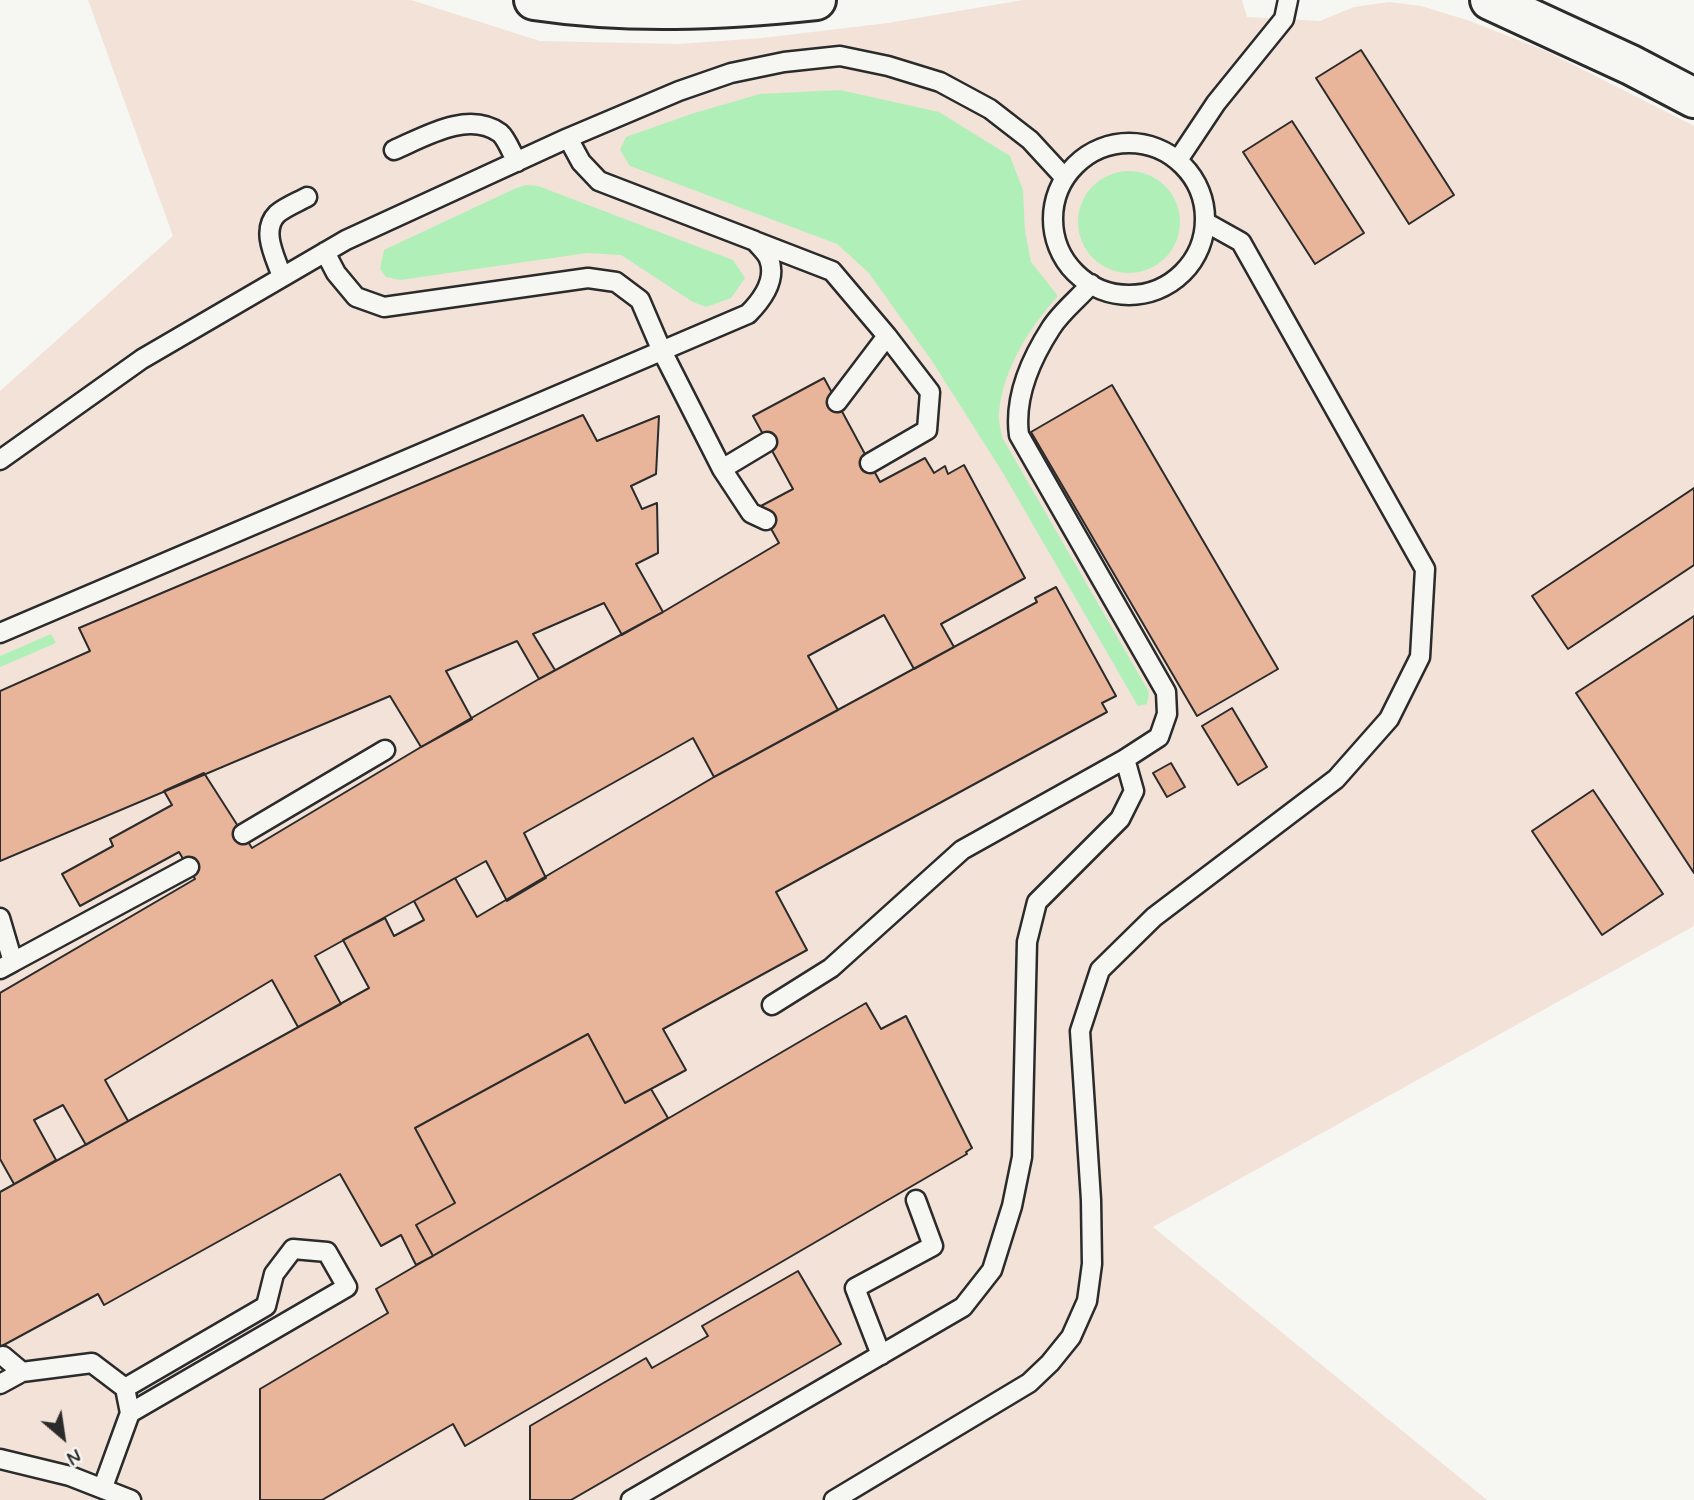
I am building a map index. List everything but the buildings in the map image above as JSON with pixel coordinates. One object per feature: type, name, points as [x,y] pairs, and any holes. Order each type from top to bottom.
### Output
[{"type":"street","points":[[534,0],[584,7],[662,11],[817,0]]},
{"type":"street","points":[[1490,0],[1631,65],[1694,98]]},
{"type":"lane","points":[[1178,160],[1216,103],[1284,19],[1289,0]]},
{"type":"lane","points":[[0,460],[142,359],[346,240],[568,138],[679,91],[731,73],[784,62],[840,56],[888,66],[940,82],[990,108],[1030,140],[1065,178]]},
{"type":"lane","points":[[394,150],[452,126],[479,124],[501,134],[517,162]]},
{"type":"lane","points":[[568,138],[581,162],[599,181],[832,271],[930,392],[927,430],[870,463]]},
{"type":"lane","points":[[1118,143],[1143,143],[1166,151],[1178,160],[1186,166],[1199,187],[1207,223],[1194,260],[1176,279],[1153,291],[1128,296],[1102,291],[1080,278],[1063,258],[1054,234],[1053,209],[1060,185],[1074,165],[1094,150],[1118,143]]},
{"type":"lane","points":[[282,277],[270,241],[270,225],[278,213],[307,197]]},
{"type":"lane","points":[[834,1500],[1029,1383],[1072,1337],[1087,1301],[1092,1264],[1091,1200],[1080,1031],[1100,970],[1154,917],[1336,779],[1389,719],[1420,657],[1425,569],[1241,242],[1207,223]]},
{"type":"lane","points":[[0,633],[748,314],[764,299],[770,278],[769,259],[755,242]]},
{"type":"lane","points":[[325,252],[336,273],[356,298],[384,307],[588,278],[616,282],[640,300],[722,468],[751,513],[766,520]]},
{"type":"lane","points":[[772,1005],[831,968],[962,850],[1125,759],[1159,737],[1167,714],[1166,692],[1019,435],[1016,416],[1034,359],[1052,327],[1091,284]]},
{"type":"lane","points":[[837,402],[887,336]]},
{"type":"lane","points":[[722,468],[767,442]]},
{"type":"lane","points":[[243,834],[385,750]]},
{"type":"lane","points":[[631,1500],[963,1307],[992,1270],[1012,1206],[1022,1157],[1027,942],[1037,902],[1120,819],[1134,791],[1125,759]]},
{"type":"lane","points":[[0,918],[6,965],[189,867]]},
{"type":"lane","points":[[881,1355],[855,1288],[933,1246],[916,1200]]},
{"type":"lane","points":[[125,1388],[266,1306],[274,1274],[293,1249],[327,1252],[347,1287],[130,1413]]},
{"type":"lane","points":[[3,1356],[22,1372]]},
{"type":"lane","points":[[0,1384],[22,1372],[92,1363],[125,1388],[130,1413],[103,1487]]},
{"type":"lane","points":[[0,1459],[70,1476],[131,1500]]},
{"type":"shaded area","points":[[88,0],[411,0],[540,41],[678,44],[762,38],[888,23],[1023,0],[1242,0],[1247,17],[1320,21],[1354,7],[1389,2],[1421,6],[1470,21],[1546,51],[1694,126],[1694,926],[1153,1227],[1487,1500],[0,1500],[0,391],[173,236]]},
{"type":"green space","points":[[840,90],[939,112],[1010,156],[1023,190],[1025,231],[1031,262],[1058,296],[1037,321],[1012,364],[999,412],[1001,433],[1149,692],[1147,704],[1138,706],[1003,473],[932,361],[868,272],[837,244],[630,166],[620,150],[626,137],[760,94]]},
{"type":"green space","points":[[1129,171],[1149,174],[1172,193],[1177,202],[1180,222],[1177,242],[1158,265],[1149,270],[1129,273],[1109,270],[1086,251],[1081,242],[1078,222],[1081,202],[1100,179],[1109,174]]},
{"type":"green space","points":[[526,185],[538,186],[733,260],[745,278],[731,298],[706,307],[693,302],[621,255],[587,253],[400,280],[386,277],[380,269],[384,250]]},
{"type":"green space","points":[[51,634],[56,643],[0,667],[0,656]]}]
